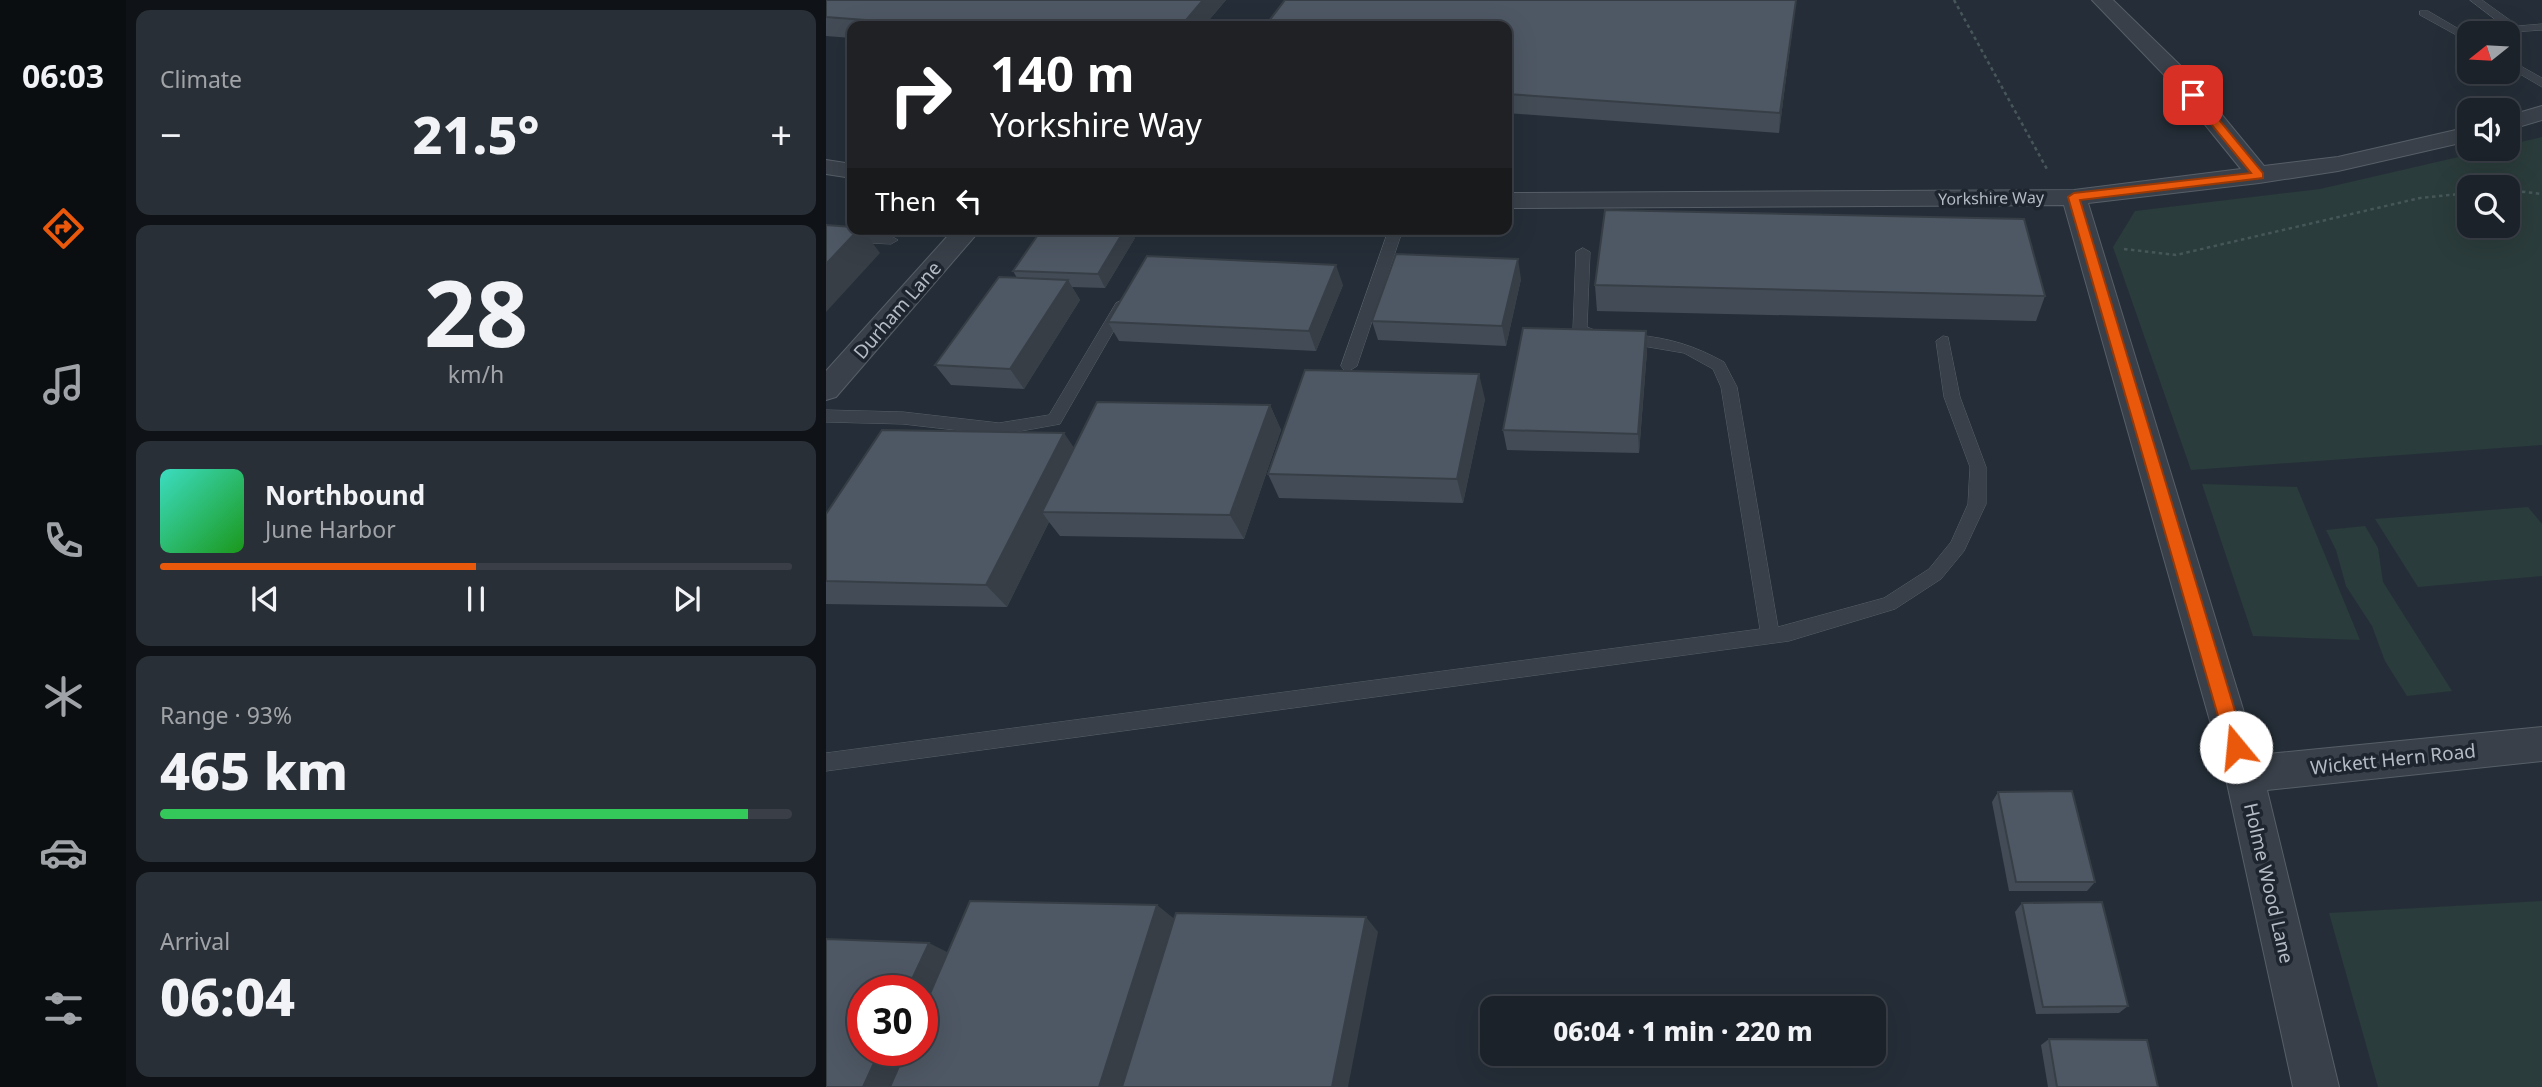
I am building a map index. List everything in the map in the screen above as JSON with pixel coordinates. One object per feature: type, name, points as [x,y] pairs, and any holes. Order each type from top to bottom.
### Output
[{"type":"street","points":[[2102,0],[2176,75],[2259,176]]},
{"type":"street","points":[[2520,119],[2542,113]]},
{"type":"street","name":"Yorkshire Way","points":[[1512,201],[2074,197],[2259,176],[2338,164],[2457,137]]},
{"type":"street","points":[[826,167],[847,170]]},
{"type":"street","name":"Holme Wood Lane","points":[[2074,197],[2244,774],[2316,1087]]},
{"type":"street","name":"Durham Lane","points":[[826,390],[963,235]]},
{"type":"street","name":"Wickett Hern Road","points":[[2244,774],[2542,744]]},
{"type":"lane","points":[[2476,1],[2516,30],[2542,27]]},
{"type":"lane","points":[[2424,13],[2457,32]]},
{"type":"lane","points":[[2520,69],[2542,83]]},
{"type":"lane","points":[[1349,366],[1394,235]]},
{"type":"lane","points":[[826,237],[891,240]]},
{"type":"lane","points":[[1583,251],[1580,329],[1598,338],[1637,340],[1688,349],[1719,366],[1729,387],[1770,636]]},
{"type":"lane","points":[[826,416],[903,418],[999,429],[1054,420],[1129,292]]},
{"type":"lane","points":[[826,762],[1789,634],[1889,604],[1935,574],[1958,546],[1977,504],[1978,467],[1952,397],[1943,341]]},
{"type":"path","points":[[1954,0],[2050,175],[2074,197]]},
{"type":"path","points":[[2520,191],[2542,194]]},
{"type":"path","points":[[2088,244],[2176,255],[2420,198],[2457,194]]},
{"type":"shaded area","points":[[2542,137],[2542,445],[2191,470],[2113,247],[2135,211],[2320,189],[2457,157],[2457,161],[2520,161],[2520,142]]},
{"type":"shaded area","points":[[2202,484],[2297,487],[2360,640],[2253,636]]},
{"type":"shaded area","points":[[2528,507],[2542,524],[2542,576],[2418,587],[2375,519]]},
{"type":"shaded area","points":[[2365,526],[2378,548],[2383,582],[2452,691],[2407,696],[2385,661],[2372,626],[2346,586],[2336,550],[2326,530]]},
{"type":"shaded area","points":[[2542,901],[2542,1087],[2378,1087],[2329,913]]},
{"type":"building","points":[[826,0],[1203,0],[1185,21],[878,21],[826,17]]},
{"type":"building","points":[[1285,0],[1796,0],[1780,113],[1512,94],[1512,21],[1269,21]]},
{"type":"building","points":[[1605,210],[2024,219],[2045,296],[1595,285]]},
{"type":"building","points":[[826,225],[847,227],[847,235],[853,235],[826,264]]},
{"type":"building","points":[[1038,235],[1121,235],[1098,274],[1013,271]]},
{"type":"building","points":[[1396,254],[1518,259],[1502,326],[1372,321]]},
{"type":"building","points":[[1147,256],[1336,265],[1309,331],[1108,322]]},
{"type":"building","points":[[999,277],[1068,280],[1010,369],[935,365]]},
{"type":"building","points":[[1523,328],[1646,331],[1638,434],[1503,430]]},
{"type":"building","points":[[1305,370],[1479,374],[1457,479],[1268,474]]},
{"type":"building","points":[[1097,402],[1270,405],[1230,515],[1042,512]]},
{"type":"building","points":[[882,430],[1064,433],[986,585],[826,581],[826,514]]},
{"type":"building","points":[[2072,791],[2095,882],[2016,882],[1998,792]]},
{"type":"building","points":[[970,901],[1157,905],[1099,1087],[890,1087],[899,1066],[938,1066],[938,975]]},
{"type":"building","points":[[2102,902],[2128,1006],[2043,1007],[2022,903]]},
{"type":"building","points":[[1176,913],[1366,917],[1332,1087],[1122,1087]]},
{"type":"building","points":[[826,939],[929,943],[914,975],[847,975],[847,1066],[873,1066],[863,1087],[826,1087]]},
{"type":"building","points":[[2049,1039],[2147,1040],[2158,1087],[2057,1087]]},
{"type":"route","points":[[2193,95],[2259,176],[2074,197],[2236,747]]}]
